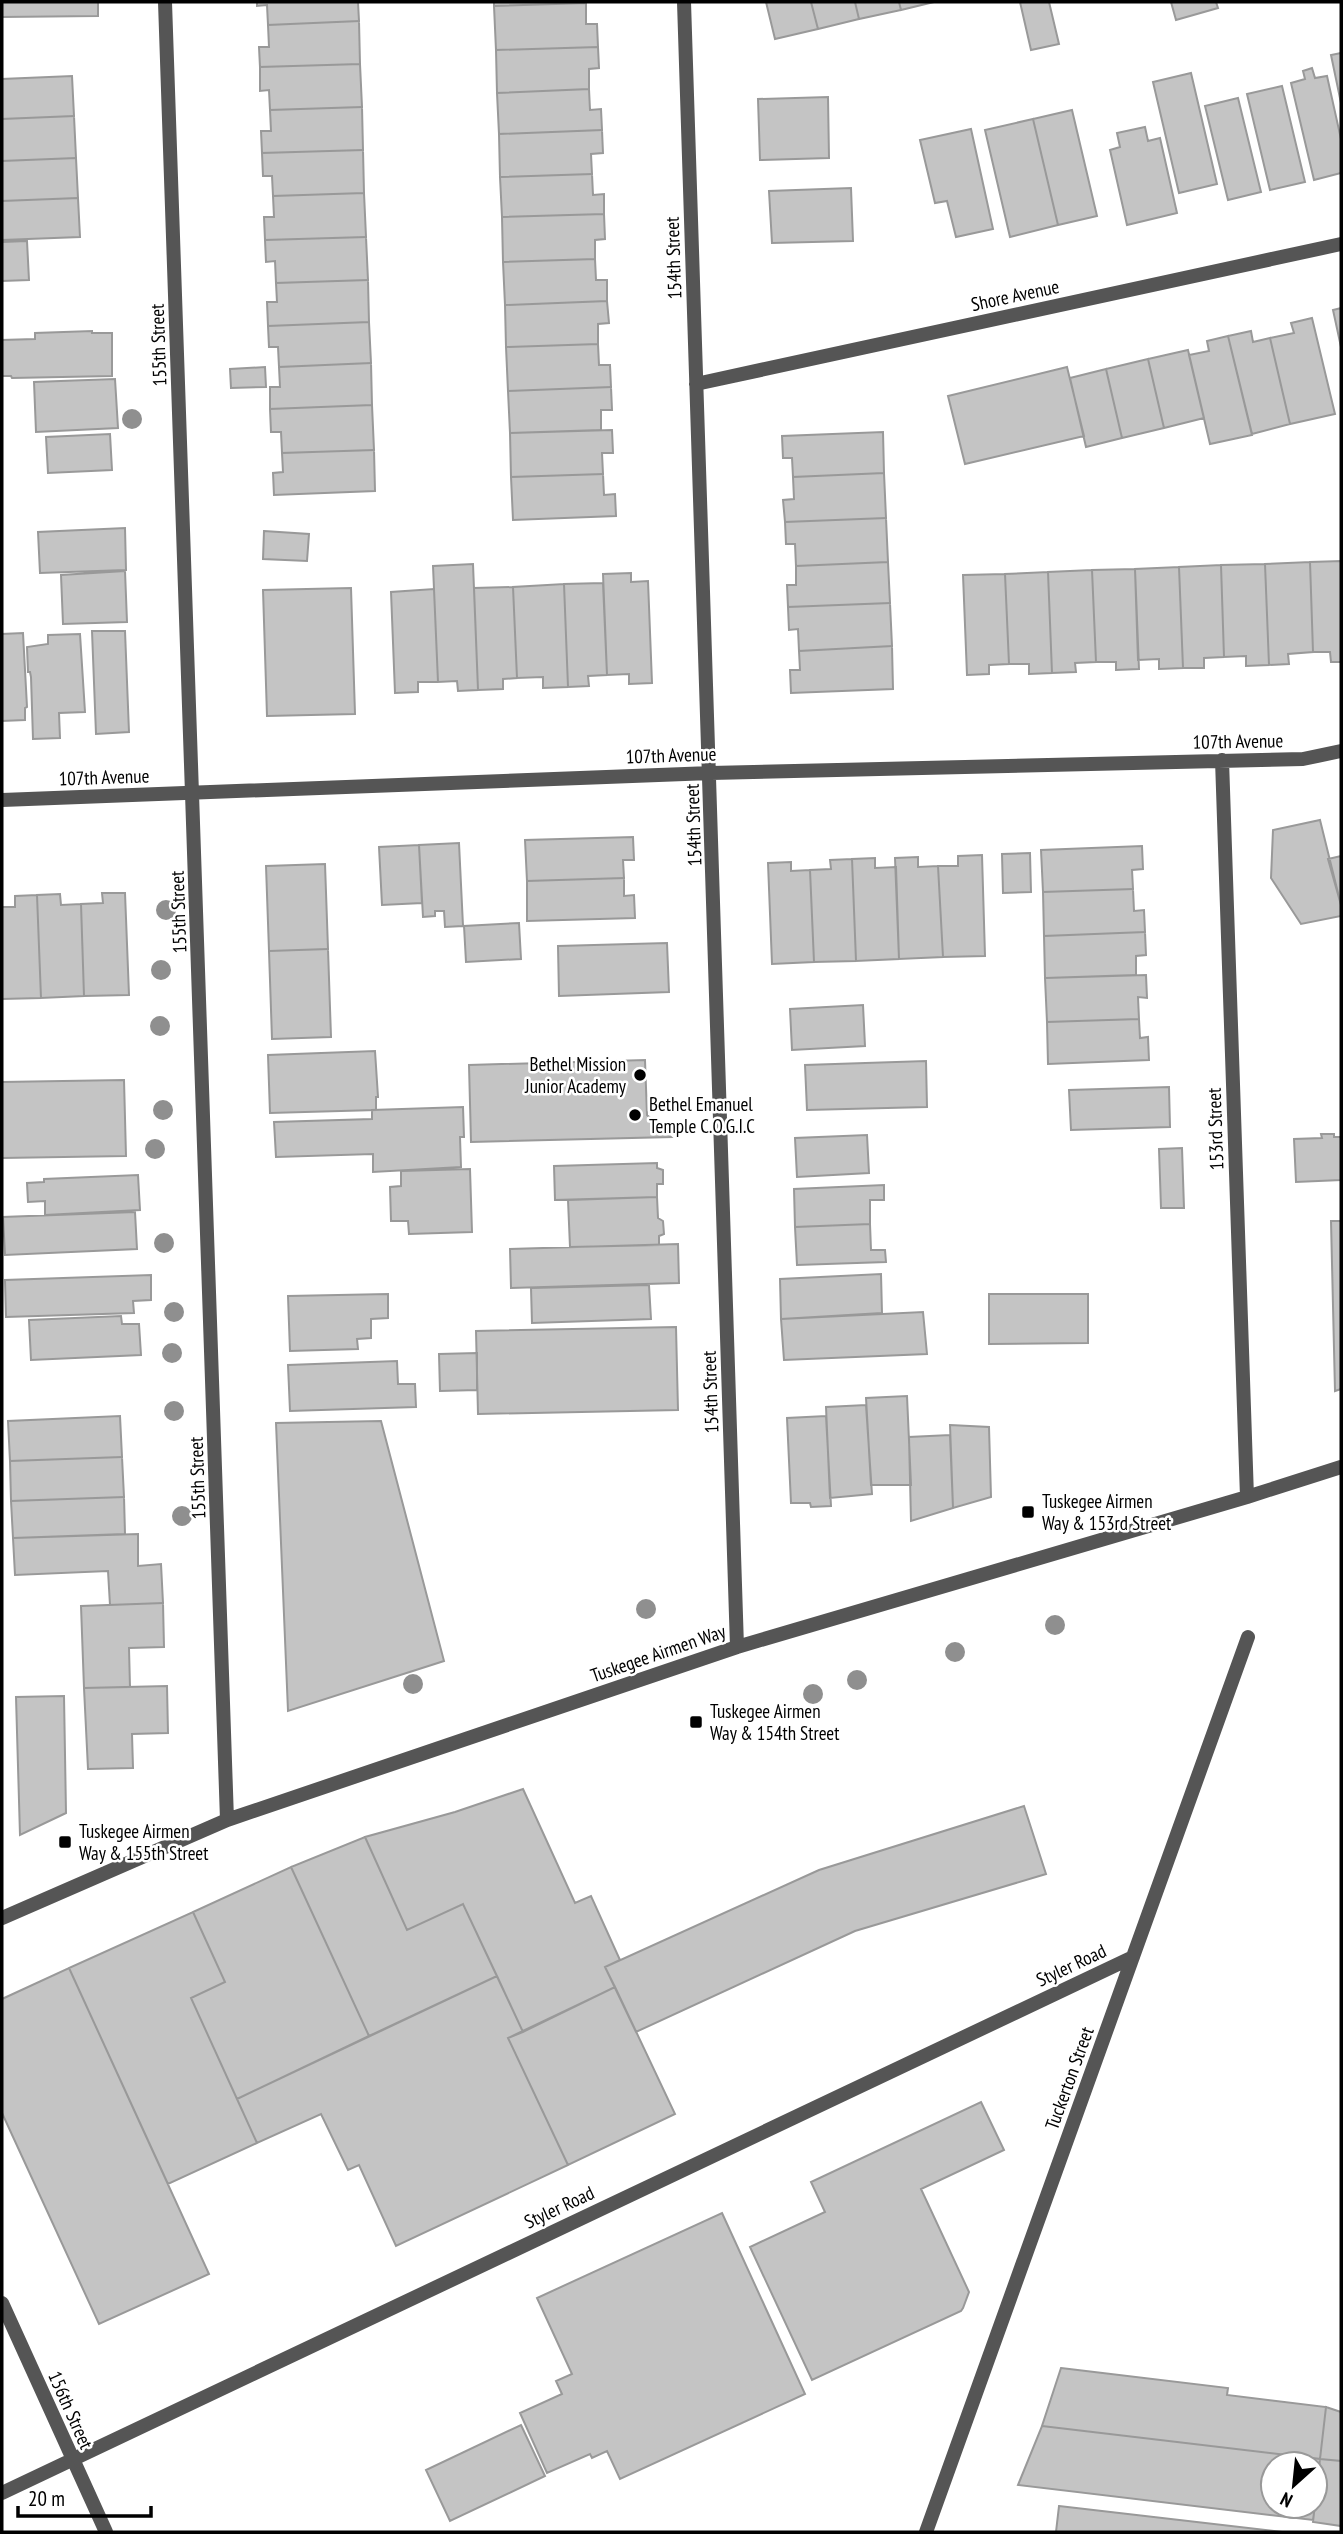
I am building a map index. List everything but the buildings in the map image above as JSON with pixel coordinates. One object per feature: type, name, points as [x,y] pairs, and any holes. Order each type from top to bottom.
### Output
[{"type":"street","name":"155th Street","points":[[165,2],[227,1820]]},
{"type":"street","name":"154th Street","points":[[684,2],[711,773],[737,1647]]},
{"type":"street","name":"Shore Avenue","points":[[696,384],[1341,244]]},
{"type":"street","name":"107th Avenue","points":[[2,800],[711,773],[1303,759],[1341,751]]},
{"type":"street","name":"153rd Street","points":[[1222,760],[1247,1497]]},
{"type":"street","name":"Tuskegee Airmen Way","points":[[2,1918],[227,1820],[737,1647],[1341,1467]]},
{"type":"street","name":"Tuckerton Street","points":[[926,2532],[1248,1637]]},
{"type":"street","name":"Styler Road","points":[[2,2493],[1133,1957]]},
{"type":"street","name":"156th Street","points":[[2,2303],[106,2532]]},
{"type":"place","name":"Bethel Mission Junior Academy","points":[[640,1075]]},
{"type":"place","name":"Bethel Emanuel Temple C.O.G.I.C","points":[[635,1115]]},
{"type":"place","name":"Tuskegee Airmen Way & 153rd Street","points":[[1028,1512]]},
{"type":"place","name":"Tuskegee Airmen Way & 154th Street","points":[[696,1722]]},
{"type":"place","name":"Tuskegee Airmen Way & 155th Street","points":[[65,1842]]}]
